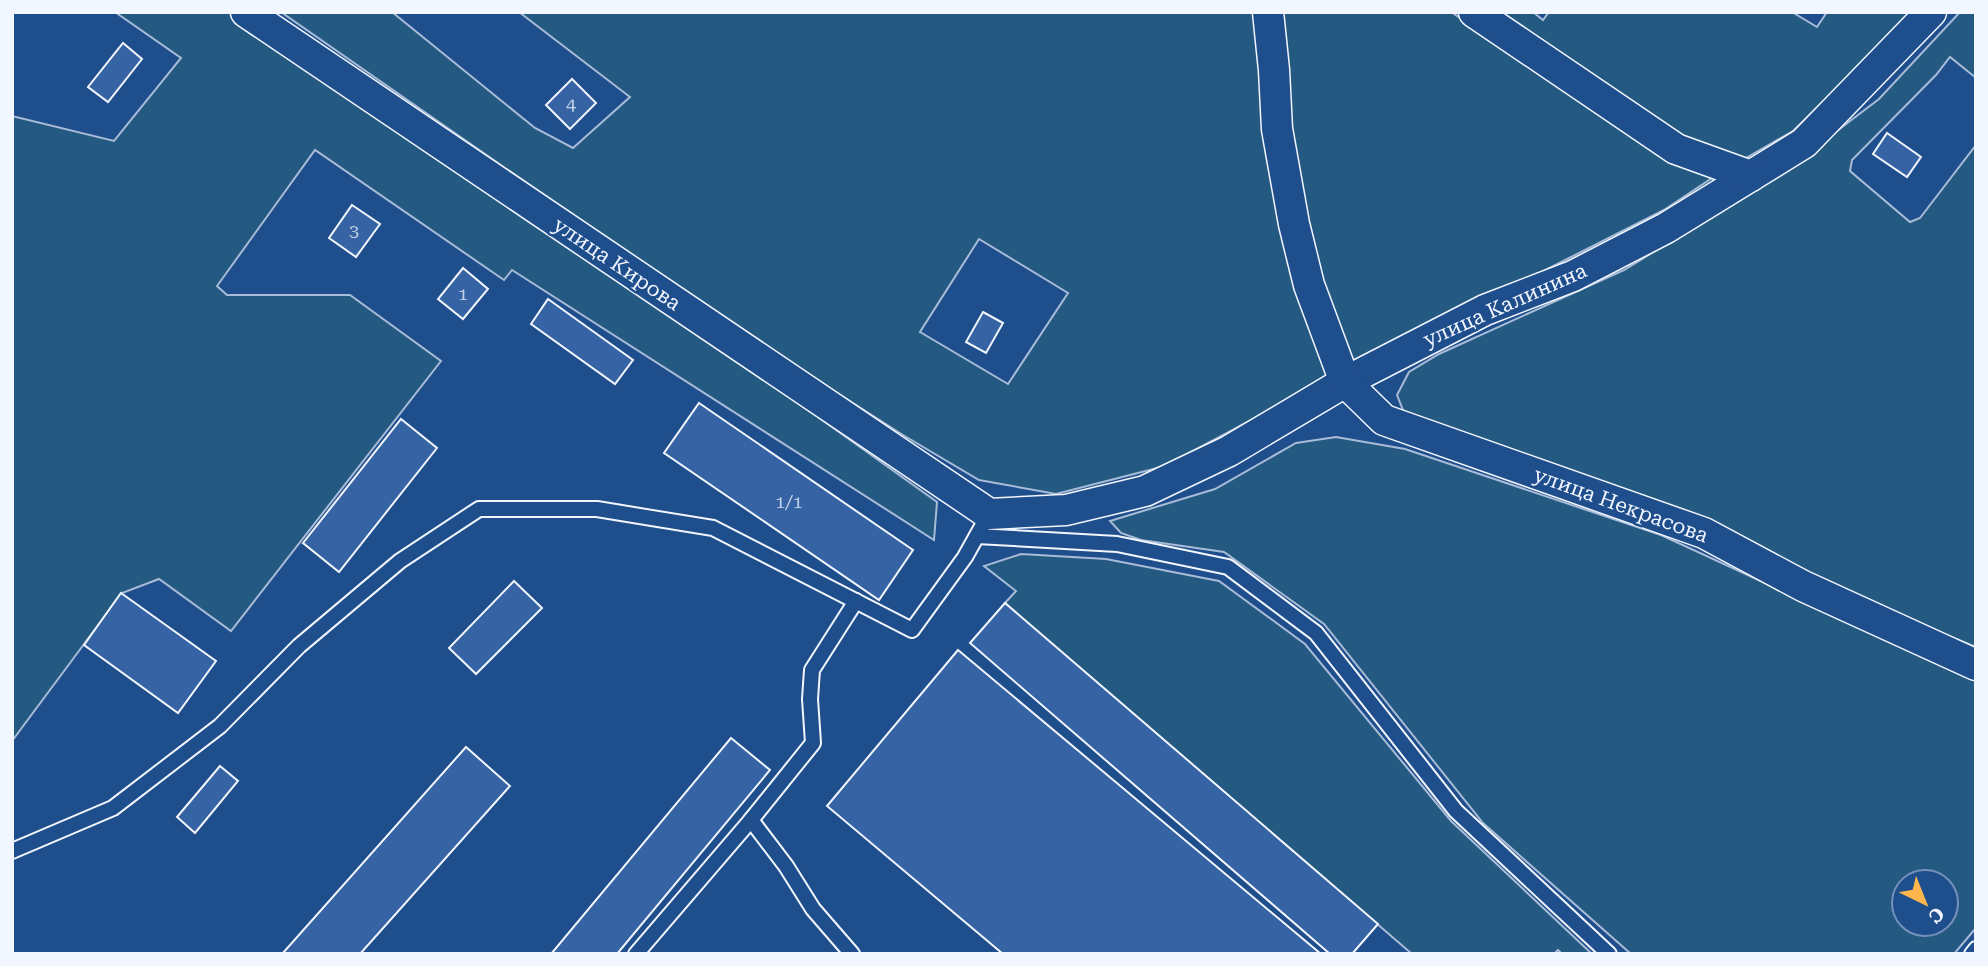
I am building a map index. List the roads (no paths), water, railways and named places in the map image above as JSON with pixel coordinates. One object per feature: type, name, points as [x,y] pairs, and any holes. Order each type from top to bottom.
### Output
[{"type":"street","name":"улица Кирова","points":[[246,12],[983,525]]},
{"type":"street","points":[[1268,12],[1277,130],[1294,224],[1309,285],[1345,382]]},
{"type":"street","points":[[1474,12],[1676,149],[1751,176]]},
{"type":"street","name":"улица Калинина","points":[[983,525],[1066,510],[1145,491],[1229,452],[1345,382],[1485,310],[1573,276],[1665,228],[1804,143],[1931,12]]},
{"type":"street","name":"улица Некрасова","points":[[1345,382],[1384,420],[1704,533],[1803,586],[1976,665]]},
{"type":"lane","points":[[12,851],[113,808],[220,726],[299,646],[400,561],[479,509],[597,509],[713,528],[912,630],[965,556],[983,525],[1117,544],[1227,567],[1316,633],[1456,811],[1609,954]]},
{"type":"lane","points":[[636,954],[813,743],[810,699],[812,670],[856,601]]},
{"type":"lane","points":[[751,820],[786,866],[813,909],[852,954]]},
{"type":"lane","points":[[1972,954],[1976,949]]}]
